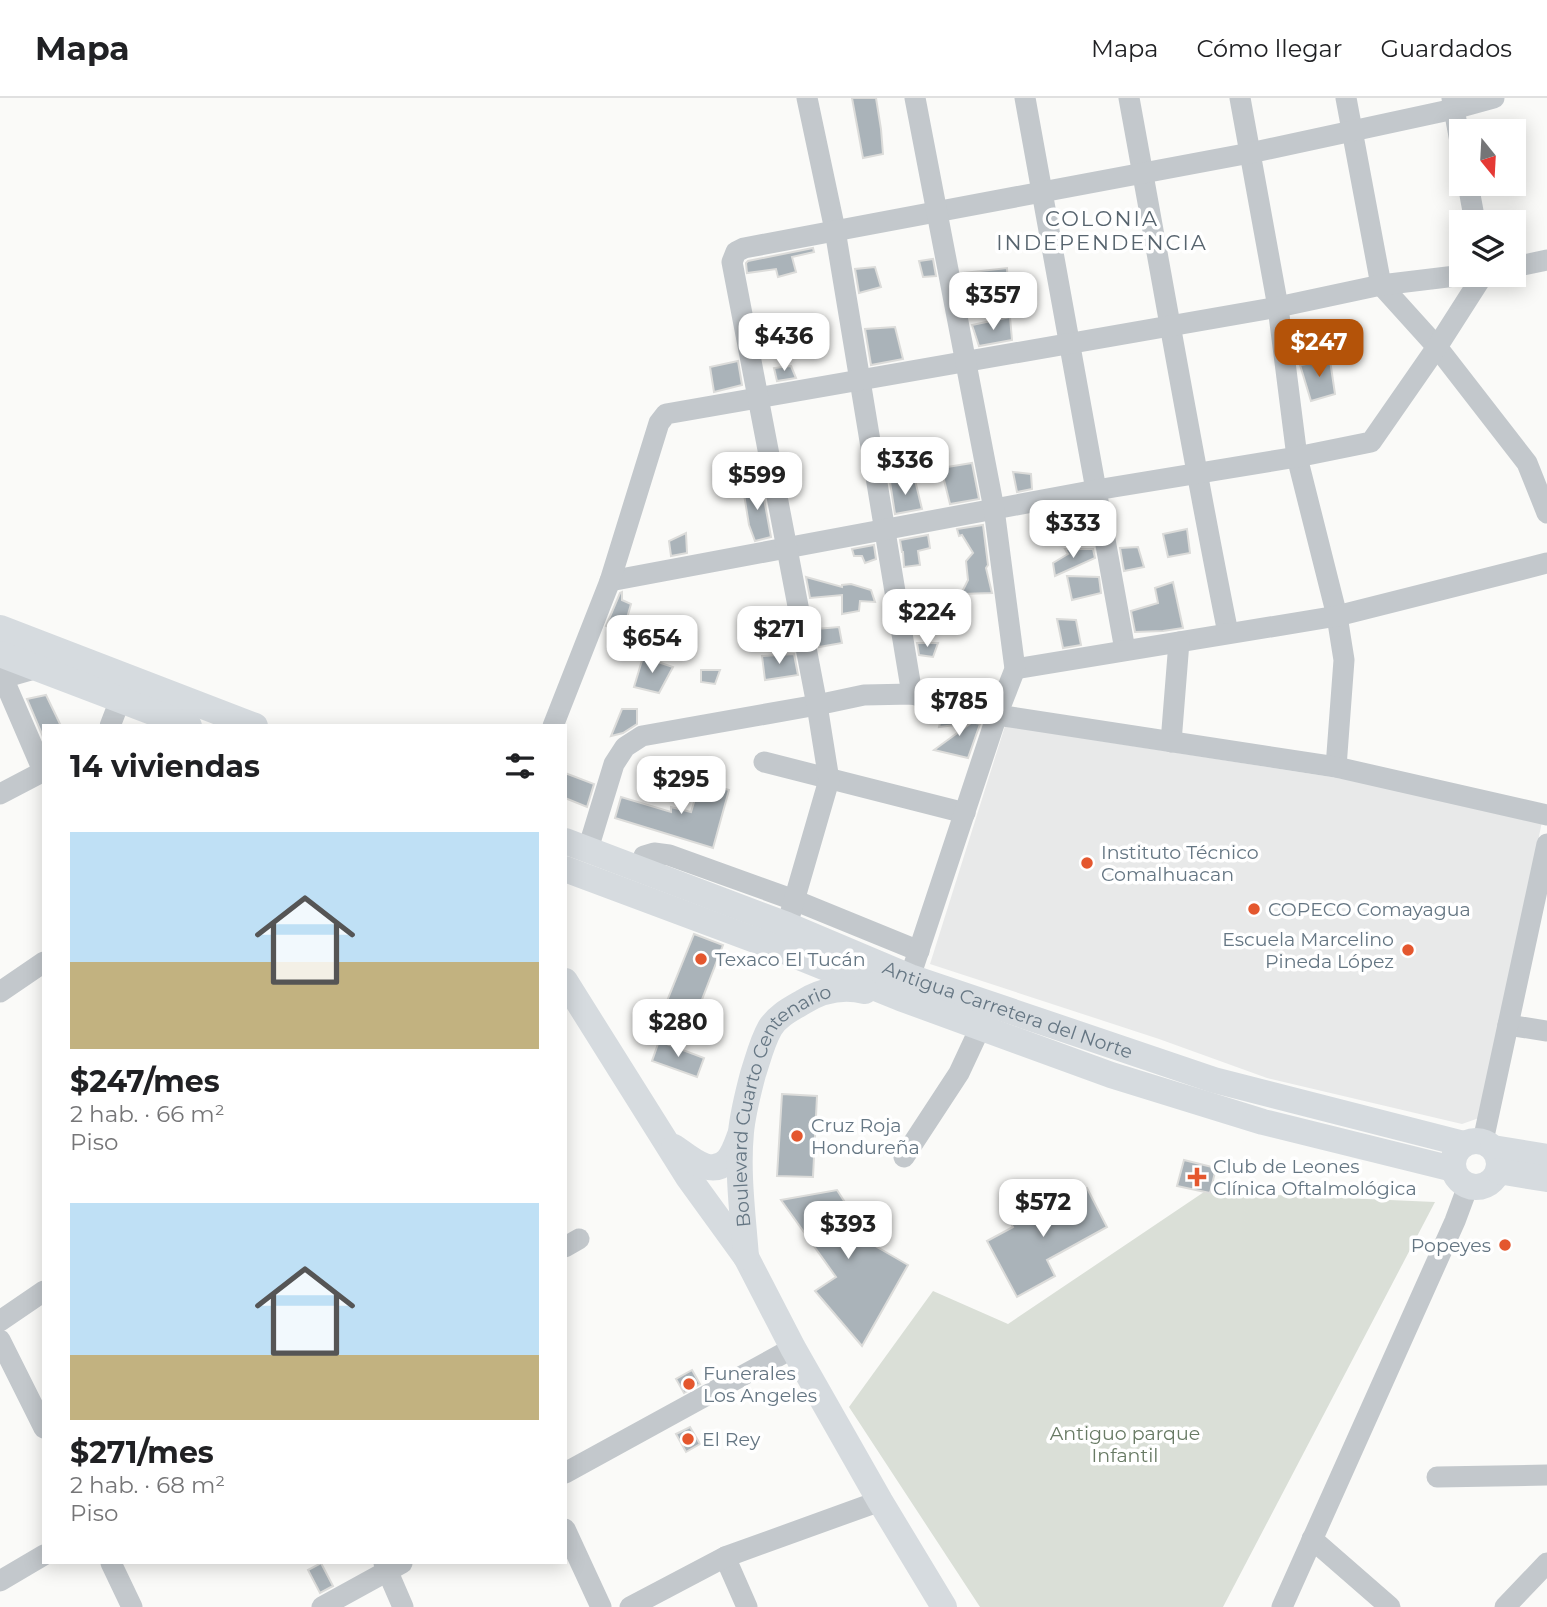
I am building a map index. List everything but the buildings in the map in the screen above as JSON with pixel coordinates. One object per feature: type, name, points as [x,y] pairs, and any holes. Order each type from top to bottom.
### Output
[{"type":"main road","points":[[0,628],[238,723]]},
{"type":"main road","points":[[0,654],[184,724]]},
{"type":"main road","points":[[38,668],[96,665]]},
{"type":"main road","points":[[568,872],[588,850]]},
{"type":"main road","name":"Antigua Carretera del Norte","points":[[588,850],[639,869],[791,912],[905,988],[980,1028],[1111,1075],[1263,1122],[1461,1178]]},
{"type":"main road","name":"Antigua Carretera del Norte","points":[[568,872],[779,949],[1214,1080],[1485,1151],[1547,1157]]},
{"type":"main road","name":"Boulevard Cuarto Centenario","points":[[567,984],[688,1177],[746,1257],[793,1348],[944,1607]]},
{"type":"main road","name":"Boulevard Cuarto Centenario","points":[[746,1257],[741,1134],[745,1104],[758,1057],[770,1028],[781,1015],[830,990],[905,988]]},
{"type":"main road","points":[[664,1140],[708,1168],[726,1162],[741,1134]]},
{"type":"main road","points":[[1485,1151],[1495,1178],[1490,1183],[1476,1187],[1461,1178],[1452,1161],[1455,1154],[1485,1151]]},
{"type":"main road","name":"Antigua Carretera del Norte","points":[[1485,1151],[1547,1180]]},
{"type":"street","points":[[807,98],[835,230],[912,694]]},
{"type":"street","points":[[905,988],[1015,668],[994,509],[915,98]]},
{"type":"street","points":[[1025,98],[1125,650]]},
{"type":"street","points":[[1129,98],[1196,475],[1228,633]]},
{"type":"street","points":[[1240,98],[1278,307],[1297,457],[1337,615],[1344,660],[1336,767]]},
{"type":"street","points":[[1346,98],[1381,285],[1437,347],[1527,463],[1547,513]]},
{"type":"street","points":[[919,951],[791,912],[829,780],[732,262],[736,252],[744,248],[835,230],[1250,153],[1352,131],[1453,104],[1494,98]]},
{"type":"street","points":[[1526,264],[1547,260]]},
{"type":"street","points":[[554,724],[610,581],[659,423],[666,414],[1278,307],[1381,285],[1449,277]]},
{"type":"street","points":[[610,581],[1096,490],[1196,475],[1371,442],[1475,287]]},
{"type":"street","points":[[1015,668],[1337,615],[1547,564]]},
{"type":"street","points":[[1171,742],[1179,642]]},
{"type":"street","points":[[38,668],[3,678],[42,766]]},
{"type":"street","points":[[588,850],[614,764],[625,747],[633,741],[642,736],[864,695],[912,694],[997,715],[1336,767],[1547,816]]},
{"type":"street","points":[[111,724],[120,700]]},
{"type":"street","points":[[764,762],[965,813]]},
{"type":"street","points":[[0,794],[42,772]]},
{"type":"street","points":[[1485,1151],[1508,1025],[1539,920],[1547,844]]},
{"type":"street","points":[[0,992],[42,963]]},
{"type":"street","points":[[1508,1025],[1547,1031]]},
{"type":"street","points":[[904,1157],[959,1073],[980,1028]]},
{"type":"street","points":[[1282,1607],[1455,1221],[1461,1178]]},
{"type":"street","points":[[0,1321],[42,1293]]},
{"type":"street","points":[[0,1340],[42,1424]]},
{"type":"street","points":[[567,1472],[793,1348]]},
{"type":"street","points":[[1437,1477],[1547,1475]]},
{"type":"street","points":[[630,1607],[725,1557],[880,1501]]},
{"type":"street","points":[[567,1533],[601,1607]]},
{"type":"street","points":[[1312,1539],[1390,1607]]},
{"type":"street","points":[[0,1581],[42,1556]]},
{"type":"street","points":[[725,1557],[747,1607]]},
{"type":"street","points":[[111,1564],[132,1607]]},
{"type":"street","points":[[322,1607],[392,1565],[403,1607]]},
{"type":"street","points":[[1505,1607],[1543,1577]]},
{"type":"shaded area","points":[[1005,726],[1344,779],[1542,822],[1479,1118],[1462,1124],[1267,1078],[1159,1039],[930,964]]},
{"type":"green space","name":"Antiguo parque Infantil","points":[[1204,1192],[1435,1202],[1223,1607],[980,1607],[849,1407],[933,1291],[1008,1324]]},
{"type":"place","name":"Instituto Técnico Comalhuacan","points":[[1087,863]]},
{"type":"place","name":"COPECO Comayagua","points":[[1254,909]]},
{"type":"place","name":"Escuela Marcelino Pineda López","points":[[1408,950]]},
{"type":"place","name":"Texaco El Tucán","points":[[701,959]]},
{"type":"place","name":"Cruz Roja Hondureña","points":[[797,1136]]},
{"type":"place","name":"Club de Leones Clínica Oftalmológica","points":[[1197,1177]]},
{"type":"place","name":"Popeyes","points":[[1505,1245]]},
{"type":"place","name":"Funerales Los Angeles","points":[[689,1384]]},
{"type":"place","name":"El Rey","points":[[688,1439]]},
{"type":"district","name":"COLONIA INDEPENDENCIA","points":[[1102,231]]}]
